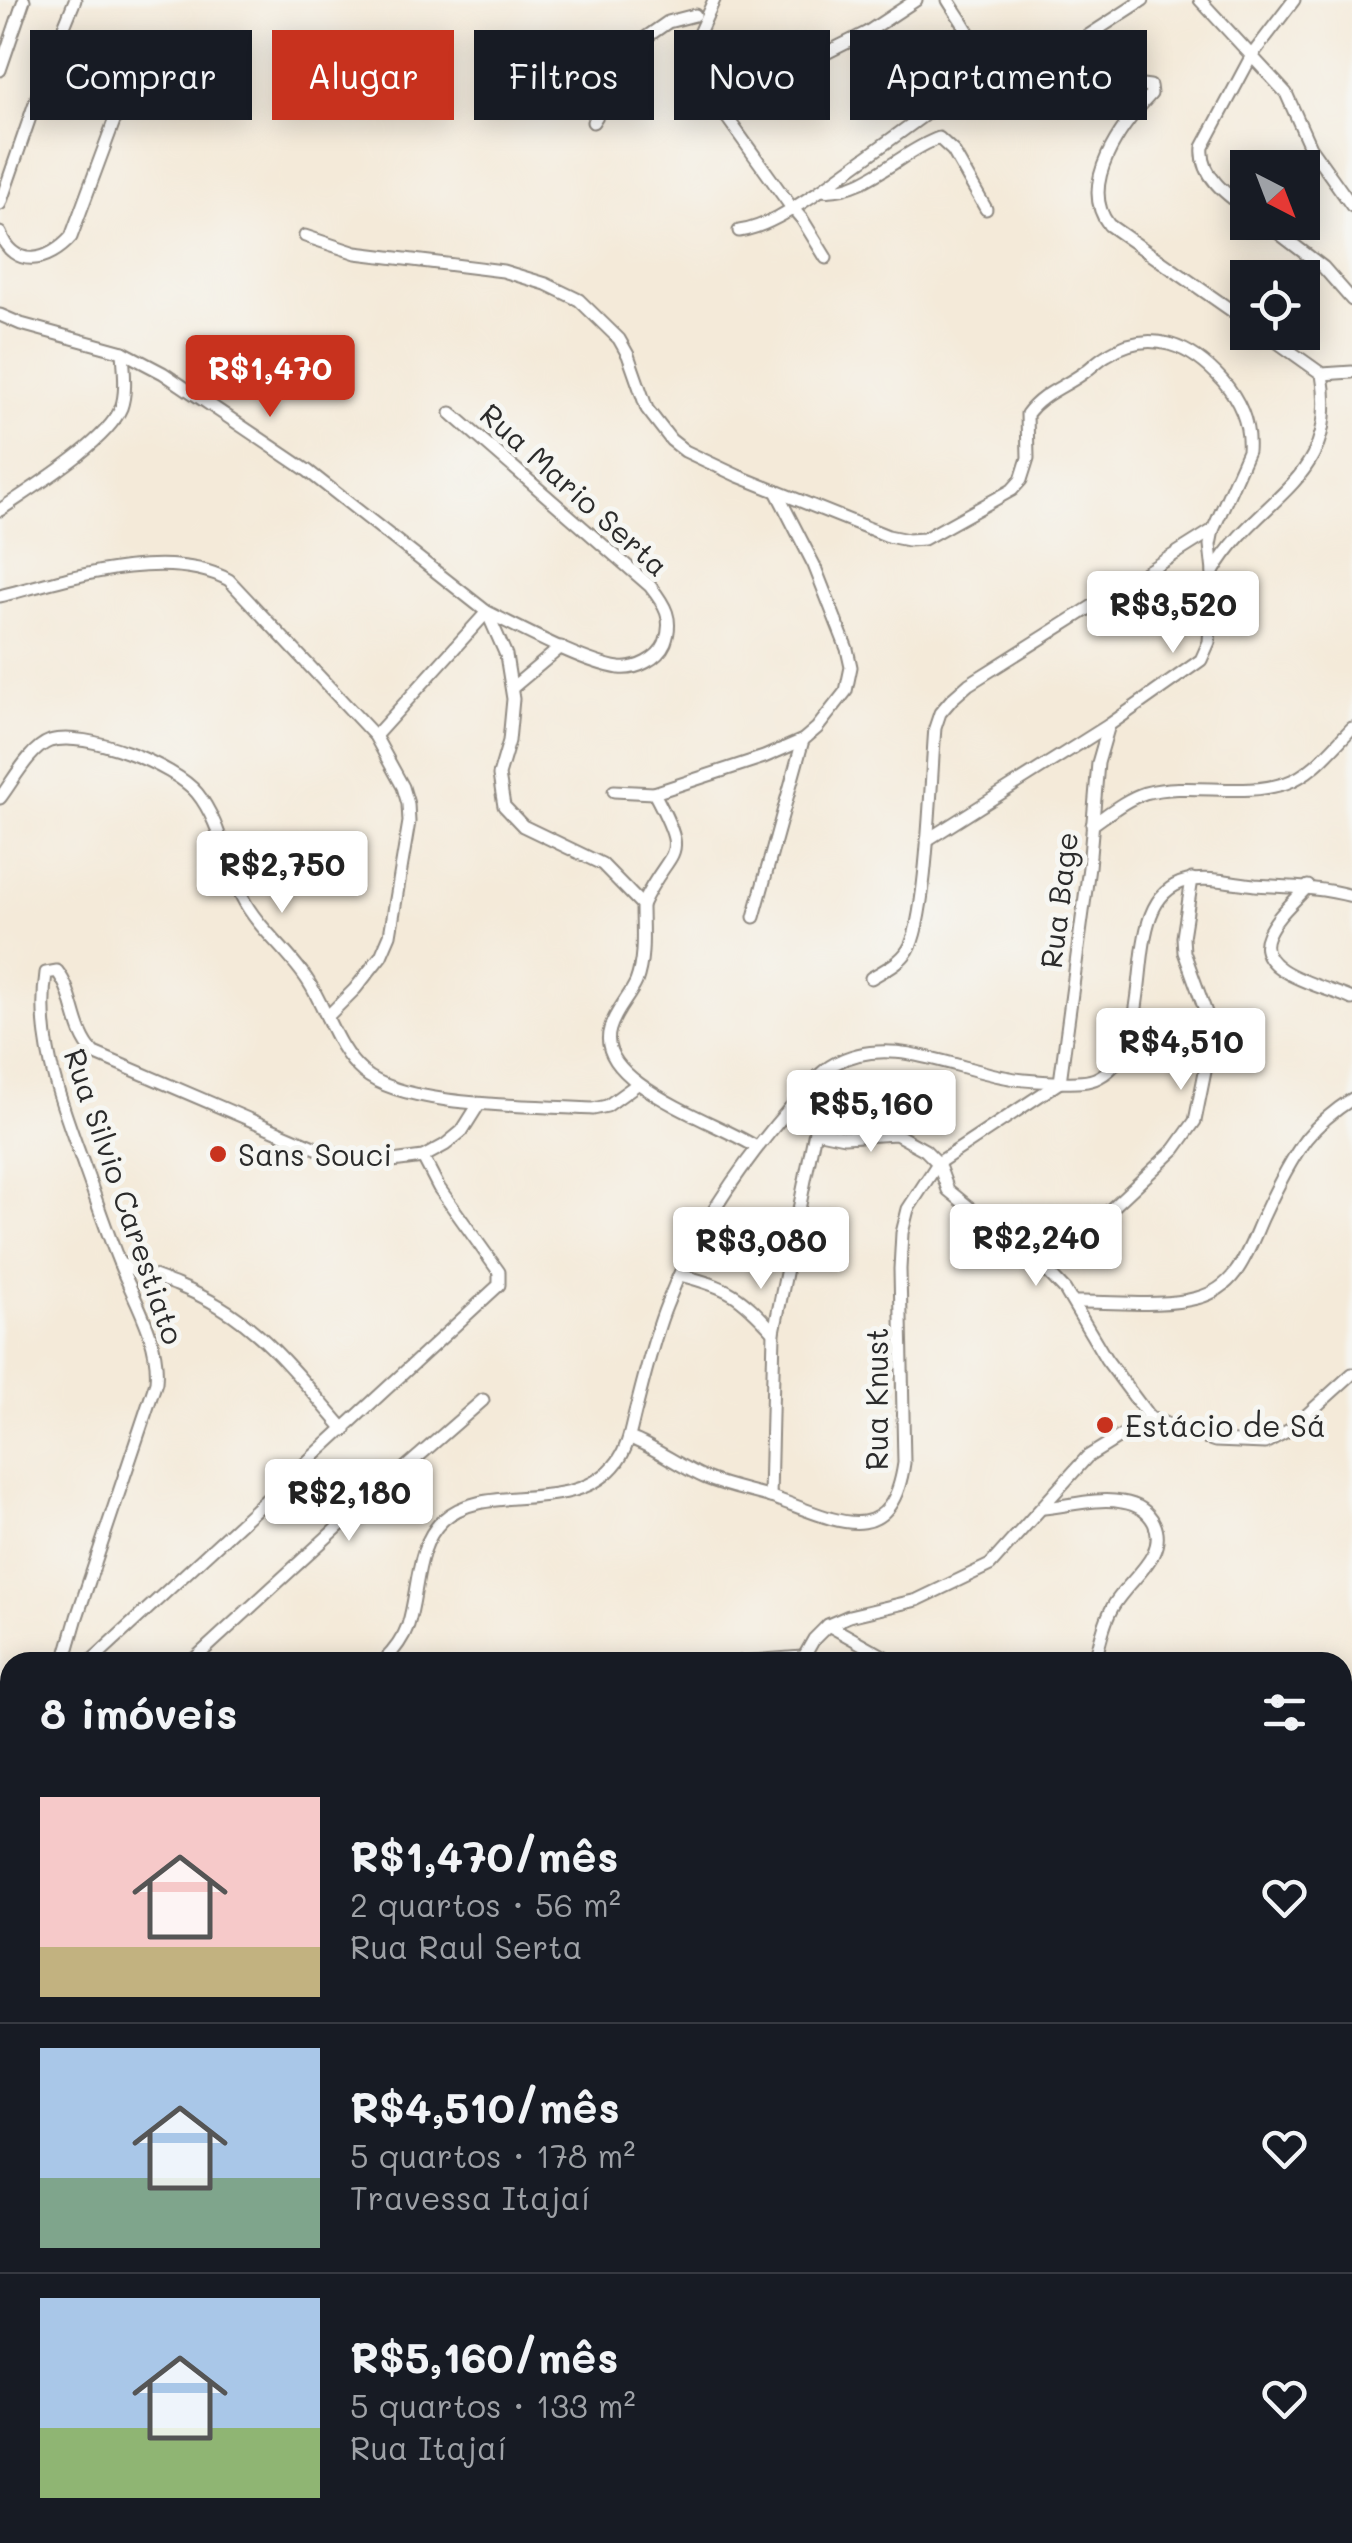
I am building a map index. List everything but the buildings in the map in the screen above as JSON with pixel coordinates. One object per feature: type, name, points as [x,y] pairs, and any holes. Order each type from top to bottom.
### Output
[{"type":"street","points":[[0,70],[24,0]]},
{"type":"street","points":[[0,204],[75,0]]},
{"type":"street","points":[[593,122],[645,38],[714,0]]},
{"type":"street","points":[[830,51],[866,34],[916,0]]},
{"type":"street","points":[[739,230],[750,229],[821,190],[978,76],[975,45],[948,0]]},
{"type":"street","points":[[1098,30],[1143,0]]},
{"type":"street","points":[[1200,0],[1286,93],[1310,147],[1352,206]]},
{"type":"street","points":[[1230,194],[1214,180],[1202,157],[1212,127],[1252,55],[1294,0]]},
{"type":"street","points":[[0,233],[11,252],[23,258],[41,259],[71,237],[114,120]]},
{"type":"street","points":[[729,120],[826,258]]},
{"type":"street","points":[[1131,120],[1116,139],[1103,170],[1100,210],[1109,226],[1230,310]]},
{"type":"street","points":[[821,190],[833,191],[860,180],[939,138],[953,151],[986,209]]},
{"type":"street","points":[[305,236],[356,253],[503,271],[546,284],[579,300],[618,339],[628,355],[647,409],[671,440],[701,459],[776,492],[888,536],[908,540],[924,539],[1012,490],[1021,480],[1028,458],[1025,423],[1036,402],[1109,354],[1130,344],[1156,342],[1182,346],[1207,362],[1231,391],[1246,420],[1248,451],[1213,530],[1208,642],[1200,660],[1109,725],[927,840]]},
{"type":"street","points":[[1288,240],[1323,267],[1352,300]]},
{"type":"street","name":"Rua Mario Serta","points":[[0,315],[124,352],[162,373],[308,471],[487,612],[620,668],[636,666],[662,650],[669,614],[650,586],[452,413]]},
{"type":"street","points":[[1288,350],[1322,374],[1352,372]]},
{"type":"street","points":[[0,510],[76,456],[110,424],[123,403],[124,352]]},
{"type":"street","points":[[1213,572],[1235,538],[1302,475],[1317,448],[1326,418],[1322,374]]},
{"type":"street","points":[[614,791],[654,793],[764,757],[803,740],[834,710],[846,690],[851,667],[814,566],[776,492]]},
{"type":"street","points":[[871,978],[898,960],[913,941],[927,840],[935,728],[940,713],[970,684],[1213,530]]},
{"type":"street","points":[[0,596],[103,572],[182,565],[211,570],[229,580],[375,736],[408,804],[409,822],[395,916],[381,956],[355,989],[326,1016]]},
{"type":"street","points":[[375,736],[487,612],[506,656],[512,688],[513,718],[499,775],[504,806],[510,817],[523,826],[602,864],[642,905]]},
{"type":"street","points":[[512,688],[561,646]]},
{"type":"street","name":"Rua Bage","points":[[1060,1082],[1089,867],[1098,763],[1109,725]]},
{"type":"street","points":[[1092,825],[1142,794],[1286,782],[1321,760],[1352,728]]},
{"type":"street","points":[[0,798],[39,748],[59,740],[92,743],[166,768],[198,794],[243,899],[300,969],[355,1064],[372,1078],[439,1100],[594,1109],[607,1106],[636,1085]]},
{"type":"street","points":[[754,917],[803,740]]},
{"type":"street","points":[[654,793],[674,830],[677,848],[642,905],[640,970],[608,1036],[611,1056],[636,1085],[756,1147]]},
{"type":"street","points":[[1046,1270],[1175,1149],[1195,1120],[1213,1032],[1184,952],[1192,879]]},
{"type":"street","points":[[390,1652],[406,1630],[422,1556],[443,1520],[457,1510],[475,1505],[556,1495],[589,1485],[603,1478],[619,1460],[630,1438],[667,1303],[680,1275],[756,1147],[828,1067],[846,1058],[876,1052],[906,1054],[1013,1079],[1083,1082],[1099,1077],[1125,1047],[1134,1024],[1144,942],[1154,910],[1170,889],[1192,879],[1308,886],[1352,896]]},
{"type":"street","points":[[1308,886],[1268,935],[1265,948],[1269,959],[1280,969],[1352,999]]},
{"type":"street","name":"Rua Silvio Carestiato","points":[[67,1652],[156,1382],[156,1357],[54,1083],[46,1050],[47,971],[56,970],[63,978],[80,1033],[88,1047],[103,1059],[323,1150],[377,1163],[423,1157]]},
{"type":"street","name":"Rua Knust","points":[[630,1438],[661,1450],[706,1478],[839,1524],[865,1522],[886,1512],[895,1500],[904,1463],[900,1415],[902,1233],[908,1209],[938,1163],[1060,1082]]},
{"type":"street","points":[[770,1497],[774,1332],[815,1131],[809,1086]]},
{"type":"street","points":[[1075,1302],[1173,1302],[1200,1298],[1228,1282],[1250,1251],[1262,1219],[1305,1141],[1326,1118],[1352,1099]]},
{"type":"street","points":[[101,1652],[498,1285],[499,1272],[438,1188],[423,1157],[462,1130],[480,1104]]},
{"type":"street","points":[[815,1131],[844,1137],[896,1134],[910,1140],[938,1163],[948,1190],[1046,1270],[1075,1302],[1106,1359],[1150,1418],[1215,1441],[1265,1443],[1280,1437],[1352,1374]]},
{"type":"street","points":[[120,1264],[189,1290],[243,1322],[280,1356],[345,1430]]},
{"type":"street","points":[[680,1275],[722,1286],[736,1294],[774,1332]]},
{"type":"street","points":[[203,1652],[335,1529],[483,1400]]},
{"type":"street","points":[[808,1652],[828,1624],[917,1600],[990,1565],[1087,1457],[1150,1418]]},
{"type":"street","points":[[1044,1508],[1121,1501],[1148,1514],[1157,1532],[1157,1548],[1110,1612],[1098,1652]]},
{"type":"street","points":[[828,1624],[877,1652]]},
{"type":"place","name":"Sans Souci","points":[[218,1154]]},
{"type":"place","name":"Estácio de Sá","points":[[1105,1425]]}]
